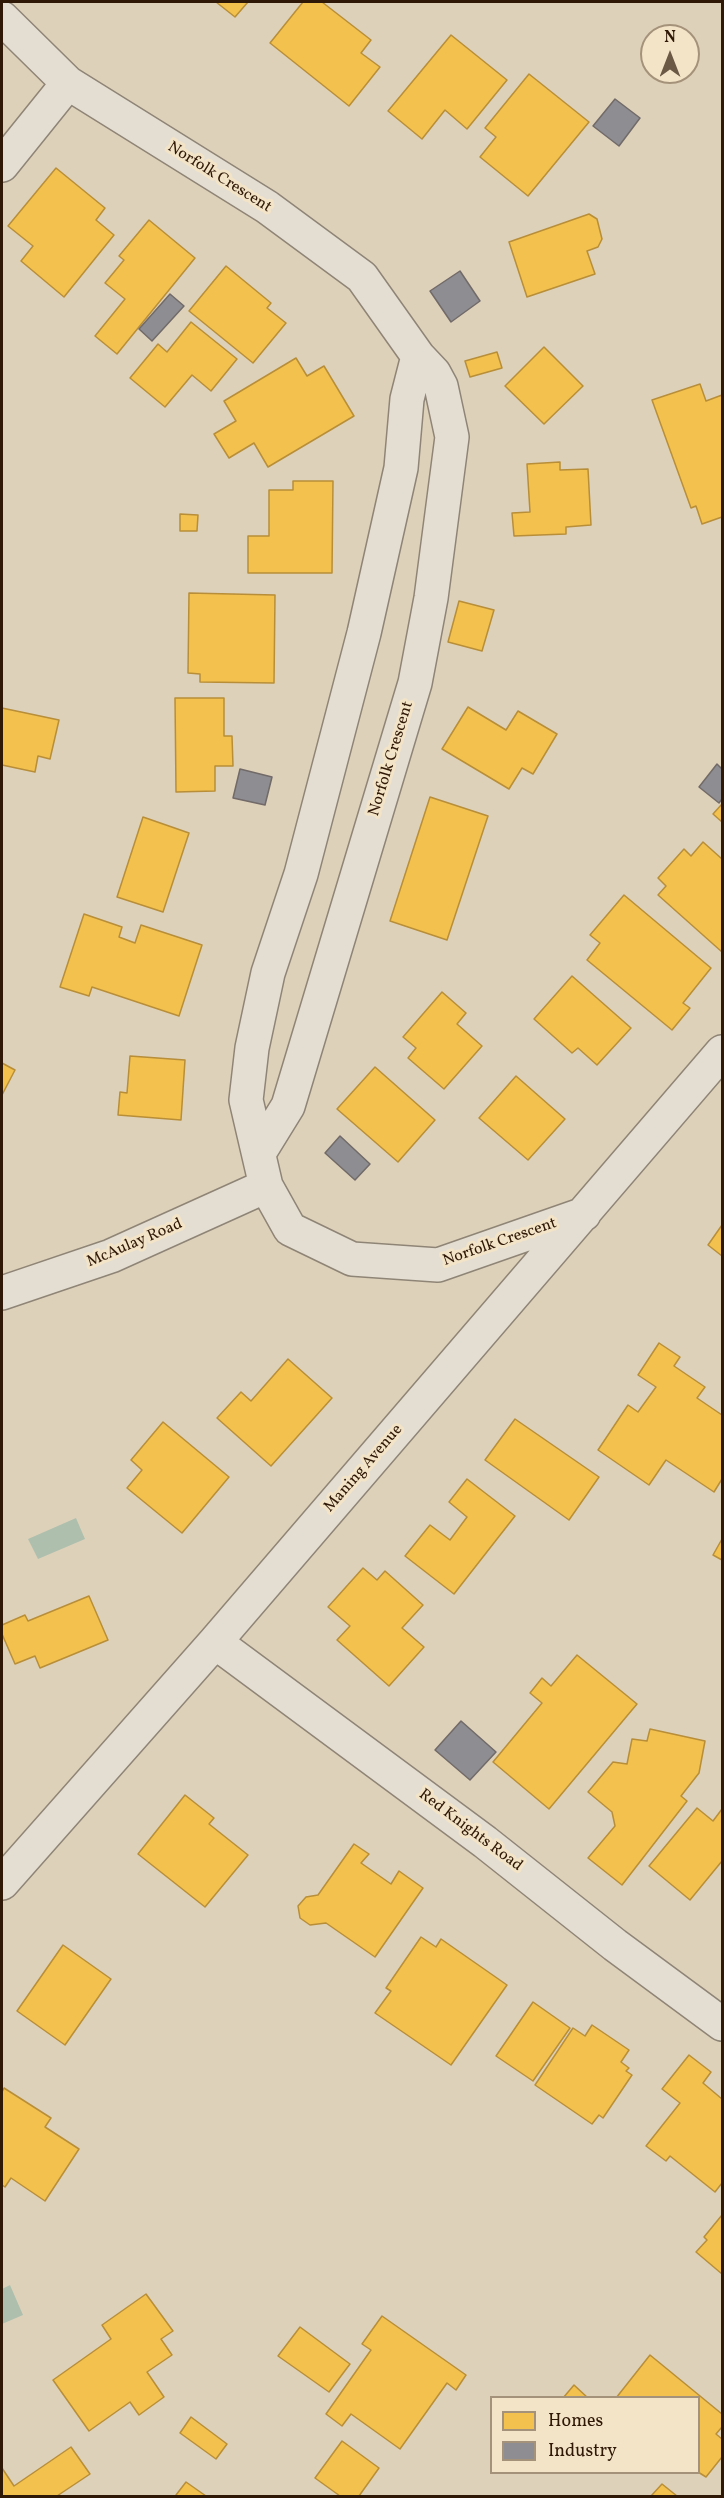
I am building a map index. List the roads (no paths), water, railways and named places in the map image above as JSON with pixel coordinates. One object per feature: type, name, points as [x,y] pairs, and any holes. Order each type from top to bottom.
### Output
[{"type":"street","name":"Norfolk Crescent","points":[[2,18],[68,83],[267,207],[362,277],[418,356],[434,373],[441,387],[452,437],[431,598],[415,683],[288,1106],[259,1153]]},
{"type":"street","points":[[2,165],[68,83]]},
{"type":"street","name":"Norfolk Crescent","points":[[418,356],[406,399],[401,468],[364,633],[302,874],[268,973],[252,1048],[246,1100],[266,1186],[290,1229],[352,1259],[438,1265],[584,1214]]},
{"type":"street","name":"Maning Avenue","points":[[2,1883],[215,1642],[723,1052]]},
{"type":"street","name":"McAulay Road","points":[[2,1293],[111,1256],[266,1186]]},
{"type":"street","name":"Red Knights Road","points":[[215,1642],[485,1842],[615,1945],[723,2024]]}]
